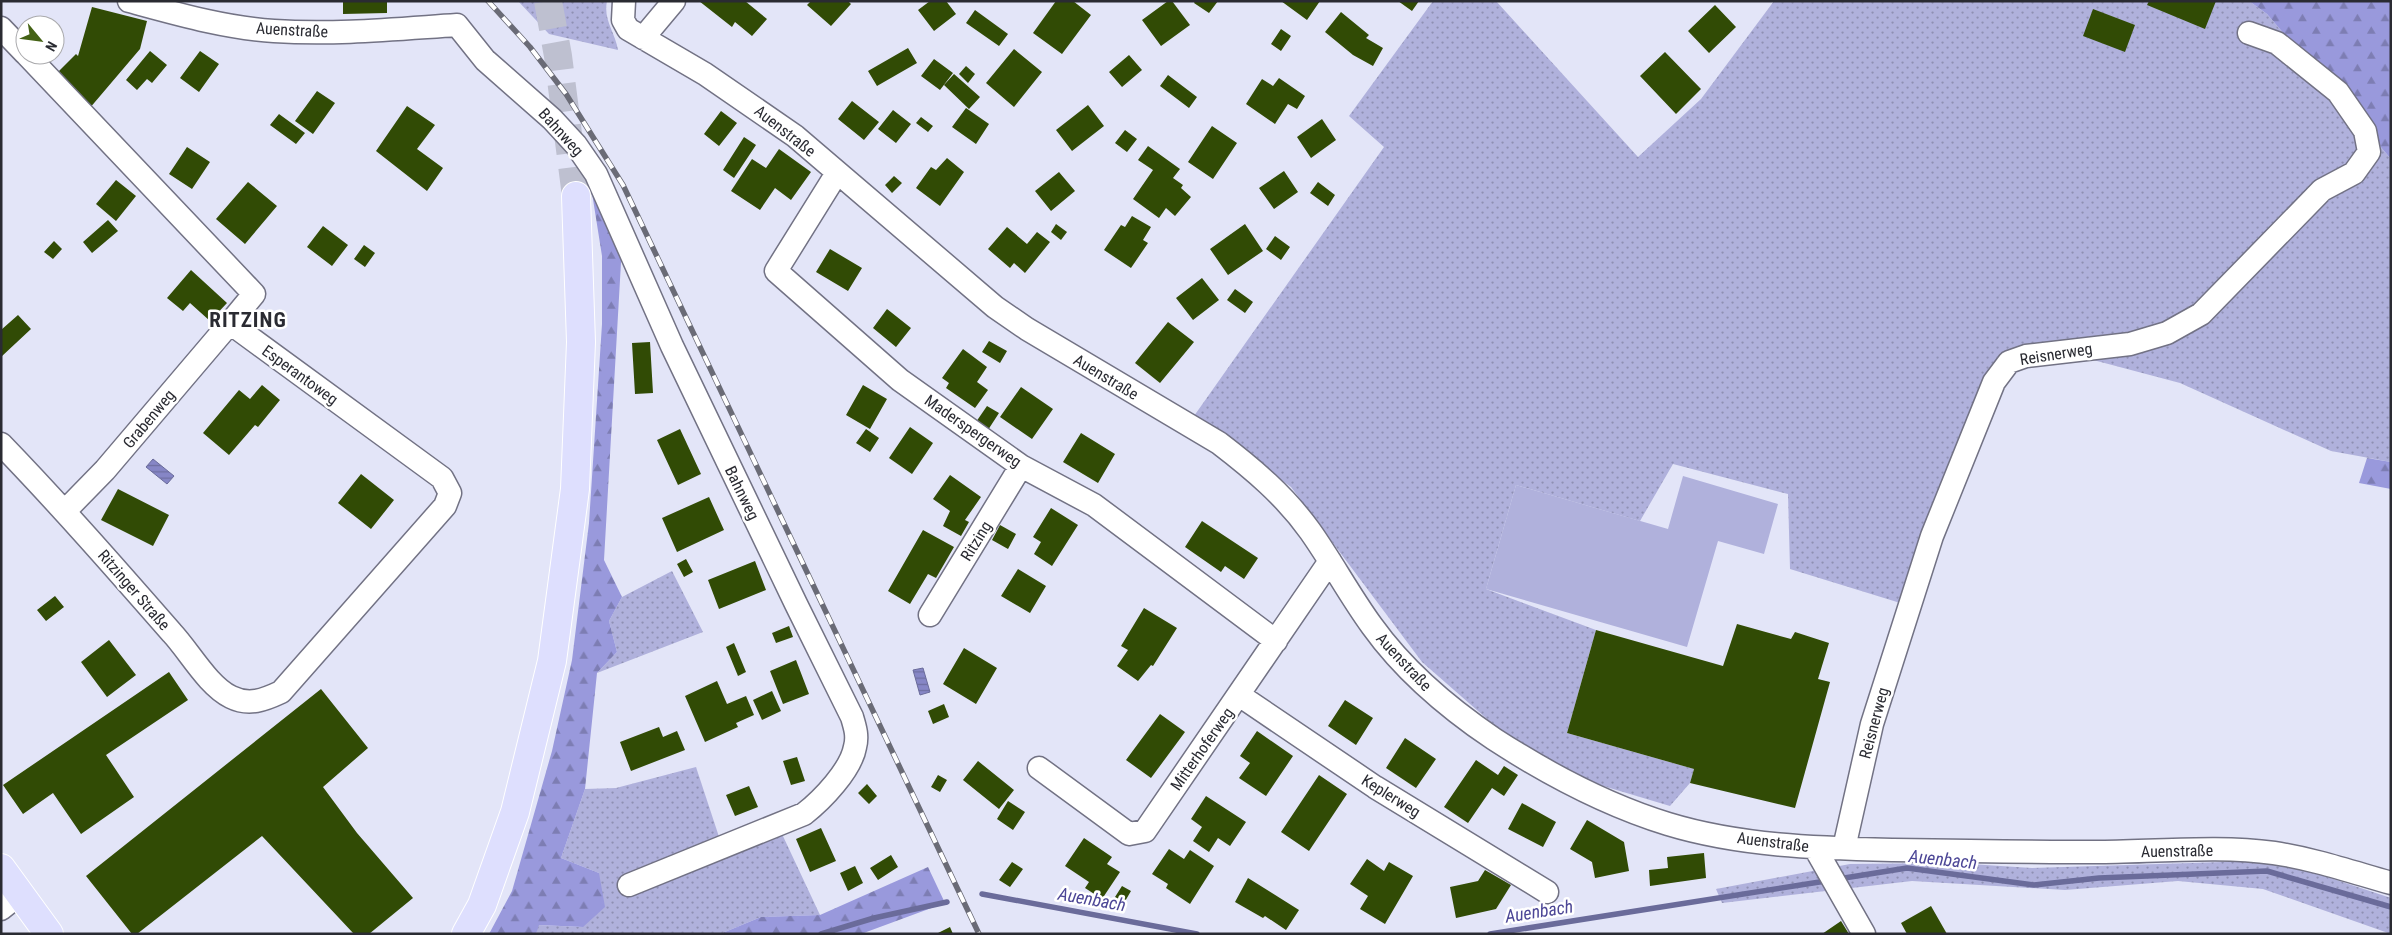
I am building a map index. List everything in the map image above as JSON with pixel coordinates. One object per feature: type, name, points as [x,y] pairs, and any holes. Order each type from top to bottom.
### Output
[{"type":"main road","points":[[466,934],[482,905],[515,812],[552,661],[574,489],[581,342],[576,196]]},
{"type":"main road","points":[[1,868],[11,901],[49,934]]},
{"type":"street","name":"Auenstraße","points":[[129,1],[229,26],[273,31],[345,33],[457,25]]},
{"type":"street","name":"Auenstraße","points":[[624,1],[622,20],[628,29],[705,74],[795,136],[933,256],[1011,318],[1093,370],[1219,443],[1248,465],[1290,506],[1330,561],[1372,626],[1416,677],[1456,712],[1504,745],[1586,792],[1627,810],[1670,825],[1820,857],[1844,848],[2095,852],[2230,850],[2273,853],[2309,860],[2391,883]]},
{"type":"street","points":[[643,38],[674,1]]},
{"type":"street","name":"Bahnweg","points":[[457,25],[485,60],[552,119],[576,145],[596,174],[672,346],[852,717],[857,734],[855,748],[848,764],[821,801],[804,814],[629,885]]},
{"type":"street","points":[[1,28],[15,43]]},
{"type":"street","name":"Reisnerweg","points":[[1844,848],[1872,724],[1929,544],[1994,382],[2009,362],[2026,356],[2130,344],[2167,333],[2201,314],[2322,190],[2354,173],[2369,152],[2365,131],[2338,92],[2277,42],[2249,33]]},
{"type":"street","points":[[36,65],[254,294],[230,324]]},
{"type":"street","name":"Maderspergerweg","points":[[837,173],[776,271],[900,380],[1022,466],[1094,505],[1276,641]]},
{"type":"street","name":"Grabenweg","points":[[65,511],[105,470],[230,324]]},
{"type":"street","name":"Esperantoweg","points":[[230,324],[442,478],[450,493],[446,506],[281,692]]},
{"type":"street","name":"Ritzinger Straße","points":[[1,444],[65,511],[182,644],[213,683],[230,697],[246,702],[261,701],[281,692]]},
{"type":"street","name":"Ritzing","points":[[930,615],[1022,466]]},
{"type":"street","name":"Mitterhoferweg","points":[[1039,768],[1129,834],[1145,831],[1330,561]]},
{"type":"street","name":"Keplerweg","points":[[1239,695],[1375,787],[1548,892]]},
{"type":"street","points":[[1820,857],[1864,934]]},
{"type":"shaded area","points":[[518,1],[607,1],[608,20],[618,50],[549,34]]},
{"type":"shaded area","points":[[1433,1],[1496,1],[1638,157],[1701,99],[1774,1],[2249,1],[2267,14],[2391,159],[2391,462],[2331,451],[2180,383],[2063,352],[1994,382],[1910,606],[1790,569],[1788,494],[1673,464],[1640,521],[1516,485],[1486,589],[1596,630],[1567,733],[1694,769],[1690,783],[1670,806],[1543,768],[1422,662],[1291,487],[1194,416],[1384,147],[1349,116]]},
{"type":"shaded area","points":[[153,459],[174,476],[167,484],[146,467]]},
{"type":"shaded area","points":[[1683,476],[1778,504],[1764,554],[1718,541],[1687,647],[1486,589],[1516,485],[1668,529]]},
{"type":"shaded area","points":[[672,571],[703,632],[597,673],[617,652],[609,621],[622,597]]},
{"type":"shaded area","points":[[923,668],[930,692],[920,695],[913,670]]},
{"type":"shaded area","points":[[696,767],[725,855],[782,834],[820,915],[761,917],[720,934],[536,934],[538,925],[583,927],[599,873],[561,858],[585,789],[616,788]]},
{"type":"shaded area","points":[[2255,861],[2303,869],[2391,898],[2391,934],[2263,889],[2178,881],[2065,890],[1912,881],[1722,903],[1716,889],[1850,864],[1954,863],[2032,868]]},
{"type":"green space","points":[[2249,1],[2391,1],[2391,159],[2267,14]]},
{"type":"green space","points":[[592,193],[622,245],[604,560],[622,597],[609,621],[617,652],[597,673],[585,789],[561,858],[599,873],[605,907],[583,927],[539,925],[536,934],[489,934],[512,891],[552,751],[572,660],[589,523],[602,324],[602,256]]},
{"type":"green space","points":[[2367,458],[2391,462],[2391,489],[2359,483]]},
{"type":"green space","points":[[928,867],[945,903],[861,934],[720,934],[761,917],[820,915]]},
{"type":"building","points":[[343,1],[387,1],[387,13],[343,14]]},
{"type":"building","points":[[699,1],[745,1],[767,19],[752,36],[735,22],[732,27]]},
{"type":"building","points":[[811,1],[848,1],[851,4],[831,26],[807,5]]},
{"type":"building","points":[[930,1],[946,1],[956,14],[934,31],[918,10]]},
{"type":"building","points":[[1056,1],[1073,1],[1091,15],[1062,54],[1033,33]]},
{"type":"building","points":[[1168,1],[1172,1],[1190,25],[1161,46],[1142,20]]},
{"type":"building","points":[[1195,1],[1218,1],[1209,13],[1194,3]]},
{"type":"building","points":[[1281,1],[1320,1],[1307,20]]},
{"type":"building","points":[[1398,1],[1419,1],[1412,11]]},
{"type":"building","points":[[2149,1],[2216,1],[2205,29],[2147,5]]},
{"type":"building","points":[[1715,5],[1736,27],[1709,53],[1688,31]]},
{"type":"building","points":[[92,7],[147,21],[140,49],[89,109],[54,76],[76,54],[78,56]]},
{"type":"building","points":[[2093,9],[2135,25],[2125,52],[2083,36]]},
{"type":"building","points":[[975,10],[1008,34],[999,46],[966,23]]},
{"type":"building","points":[[1341,12],[1369,35],[1366,38],[1383,48],[1373,66],[1353,55],[1325,32]]},
{"type":"building","points":[[1281,29],[1291,36],[1281,51],[1271,44]]},
{"type":"building","points":[[908,48],[917,63],[877,86],[868,71]]},
{"type":"building","points":[[1014,49],[1042,72],[1014,107],[986,83]]},
{"type":"building","points":[[150,51],[167,65],[152,83],[147,79],[137,90],[126,80]]},
{"type":"building","points":[[200,51],[219,64],[199,92],[180,78]]},
{"type":"building","points":[[1665,52],[1701,89],[1676,114],[1640,76]]},
{"type":"building","points":[[1129,55],[1142,70],[1122,87],[1109,72]]},
{"type":"building","points":[[934,59],[953,73],[940,90],[921,76]]},
{"type":"building","points":[[966,66],[975,74],[968,83],[959,74]]},
{"type":"building","points":[[954,74],[980,97],[969,109],[944,85]]},
{"type":"building","points":[[1168,75],[1197,97],[1189,108],[1160,86]]},
{"type":"building","points":[[1279,78],[1305,96],[1297,109],[1288,104],[1275,124],[1246,104],[1262,79],[1273,86]]},
{"type":"building","points":[[317,91],[335,103],[313,134],[295,121]]},
{"type":"building","points":[[852,101],[879,122],[864,140],[838,119]]},
{"type":"building","points":[[1088,105],[1104,126],[1072,151],[1056,130]]},
{"type":"building","points":[[407,106],[435,125],[417,149],[443,168],[427,191],[376,151]]},
{"type":"building","points":[[966,108],[989,124],[976,144],[952,127]]},
{"type":"building","points":[[893,110],[911,124],[896,143],[878,129]]},
{"type":"building","points":[[721,111],[737,123],[719,146],[704,134]]},
{"type":"building","points":[[279,114],[305,133],[296,144],[270,125]]},
{"type":"building","points":[[921,117],[933,126],[928,132],[916,123]]},
{"type":"building","points":[[1322,119],[1336,140],[1311,158],[1297,137]]},
{"type":"building","points":[[1212,126],[1237,143],[1213,179],[1188,162]]},
{"type":"building","points":[[1125,130],[1137,139],[1127,152],[1115,143]]},
{"type":"building","points":[[744,137],[756,145],[734,178],[723,170]]},
{"type":"building","points":[[1148,146],[1180,169],[1173,178],[1183,185],[1181,188],[1191,197],[1175,216],[1166,208],[1159,218],[1133,199],[1153,170],[1138,160]]},
{"type":"building","points":[[187,147],[210,162],[192,189],[169,174]]},
{"type":"building","points":[[779,149],[811,172],[791,200],[775,188],[760,210],[731,191],[752,159],[766,168]]},
{"type":"building","points":[[947,158],[964,172],[940,206],[916,188],[931,167],[936,170]]},
{"type":"building","points":[[1284,171],[1298,192],[1274,209],[1259,188]]},
{"type":"building","points":[[1059,172],[1075,191],[1051,211],[1035,191]]},
{"type":"building","points":[[894,176],[902,183],[892,193],[885,185]]},
{"type":"building","points":[[116,180],[136,196],[116,221],[96,204]]},
{"type":"building","points":[[248,182],[277,206],[245,244],[216,219]]},
{"type":"building","points":[[1318,182],[1335,195],[1328,206],[1310,193]]},
{"type":"building","points":[[1132,216],[1151,227],[1143,240],[1148,243],[1131,268],[1104,250],[1121,225],[1125,227]]},
{"type":"building","points":[[108,220],[118,231],[92,253],[83,242]]},
{"type":"building","points":[[1056,224],[1067,232],[1061,240],[1051,232]]},
{"type":"building","points":[[1245,224],[1263,251],[1228,275],[1210,249]]},
{"type":"building","points":[[323,226],[348,245],[332,266],[307,247]]},
{"type":"building","points":[[1007,227],[1027,244],[1037,232],[1050,242],[1025,273],[1014,263],[1010,268],[988,249]]},
{"type":"building","points":[[1275,236],[1290,247],[1281,260],[1266,249]]},
{"type":"building","points":[[54,241],[62,249],[53,259],[44,252]]},
{"type":"building","points":[[364,245],[375,253],[365,267],[354,259]]},
{"type":"building","points":[[830,249],[862,268],[848,291],[816,272]]},
{"type":"building","points":[[191,270],[227,303],[210,321],[190,303],[183,311],[167,298]]},
{"type":"building","points":[[1202,278],[1219,300],[1193,320],[1176,298]]},
{"type":"building","points":[[1235,289],[1253,302],[1245,313],[1227,300]]},
{"type":"building","points":[[887,309],[911,328],[896,347],[873,328]]},
{"type":"building","points":[[18,315],[31,329],[1,357],[1,330]]},
{"type":"building","points":[[1168,322],[1194,342],[1160,383],[1135,363]]},
{"type":"building","points":[[989,341],[1007,351],[1000,363],[982,352]]},
{"type":"building","points":[[650,342],[653,393],[635,394],[632,343]]},
{"type":"building","points":[[963,349],[987,367],[977,382],[988,390],[975,408],[946,388],[949,383],[942,378]]},
{"type":"building","points":[[262,385],[280,400],[258,427],[255,425],[229,455],[203,433],[239,390],[250,399]]},
{"type":"building","points":[[863,385],[887,399],[870,429],[846,415]]},
{"type":"building","points":[[1021,387],[1053,409],[1032,439],[1000,417]]},
{"type":"building","points":[[987,406],[999,413],[988,430],[976,422]]},
{"type":"building","points":[[910,427],[933,443],[912,474],[889,458]]},
{"type":"building","points":[[680,429],[701,474],[678,485],[657,440]]},
{"type":"building","points":[[866,429],[879,438],[870,452],[856,443]]},
{"type":"building","points":[[1081,433],[1115,454],[1098,483],[1063,462]]},
{"type":"building","points":[[361,474],[394,500],[371,529],[338,503]]},
{"type":"building","points":[[950,475],[981,497],[965,520],[969,522],[961,536],[943,526],[950,511],[933,499]]},
{"type":"building","points":[[118,489],[169,515],[153,546],[101,520]]},
{"type":"building","points":[[709,497],[724,530],[677,552],[662,518]]},
{"type":"building","points":[[1051,508],[1078,525],[1052,566],[1034,554],[1041,542],[1033,537]]},
{"type":"building","points":[[1202,521],[1258,558],[1244,579],[1225,566],[1221,572],[1185,547]]},
{"type":"building","points":[[1000,525],[1016,534],[1008,549],[992,540]]},
{"type":"building","points":[[923,530],[954,547],[936,578],[928,574],[910,604],[888,591]]},
{"type":"building","points":[[686,559],[693,572],[684,577],[677,564]]},
{"type":"building","points":[[755,561],[766,590],[719,609],[708,580]]},
{"type":"building","points":[[1018,569],[1046,586],[1030,613],[1001,596]]},
{"type":"building","points":[[55,596],[64,607],[46,621],[37,610]]},
{"type":"building","points":[[1144,608],[1177,628],[1153,666],[1151,665],[1138,681],[1117,666],[1128,650],[1121,646]]},
{"type":"building","points":[[1737,624],[1791,639],[1795,632],[1829,643],[1818,679],[1830,682],[1795,808],[1690,783],[1694,769],[1567,733],[1596,630],[1723,666]]},
{"type":"building","points":[[789,626],[793,637],[776,643],[772,633]]},
{"type":"building","points":[[109,640],[136,675],[107,697],[81,662]]},
{"type":"building","points":[[734,643],[746,672],[738,676],[726,647]]},
{"type":"building","points":[[964,648],[997,668],[976,704],[943,684]]},
{"type":"building","points":[[796,660],[809,694],[783,704],[770,671]]},
{"type":"building","points":[[169,672],[188,700],[106,755],[134,797],[81,834],[53,793],[23,814],[3,785]]},
{"type":"building","points":[[717,681],[727,704],[746,696],[754,715],[736,723],[738,727],[705,742],[685,696]]},
{"type":"building","points":[[321,689],[368,748],[323,787],[357,833],[413,898],[369,934],[354,934],[262,836],[137,934],[132,934],[86,876]]},
{"type":"building","points":[[772,691],[781,711],[762,720],[753,700]]},
{"type":"building","points":[[1345,700],[1373,718],[1356,745],[1328,726]]},
{"type":"building","points":[[944,704],[949,717],[933,724],[928,711]]},
{"type":"building","points":[[1160,714],[1185,732],[1151,778],[1126,760]]},
{"type":"building","points":[[659,727],[663,737],[677,731],[685,750],[631,771],[620,742]]},
{"type":"building","points":[[1257,731],[1293,756],[1266,796],[1239,778],[1250,763],[1240,756]]},
{"type":"building","points":[[1405,738],[1436,759],[1416,788],[1386,768]]},
{"type":"building","points":[[797,757],[805,781],[791,785],[783,761]]},
{"type":"building","points":[[1476,760],[1498,775],[1504,766],[1518,775],[1504,796],[1492,788],[1468,823],[1444,807]]},
{"type":"building","points":[[978,761],[1014,790],[999,809],[963,780]]},
{"type":"building","points":[[938,775],[947,780],[940,792],[931,787]]},
{"type":"building","points":[[1319,775],[1347,794],[1309,851],[1281,832]]},
{"type":"building","points":[[867,784],[877,796],[869,804],[858,793]]},
{"type":"building","points":[[749,786],[758,807],[735,816],[726,795]]},
{"type":"building","points":[[1206,796],[1246,822],[1230,846],[1218,838],[1209,852],[1193,841],[1202,827],[1191,819]]},
{"type":"building","points":[[1008,801],[1025,812],[1013,830],[997,819]]},
{"type":"building","points":[[1522,803],[1556,822],[1543,847],[1508,829]]},
{"type":"building","points":[[1587,820],[1624,842],[1629,871],[1595,878],[1592,862],[1570,849]]},
{"type":"building","points":[[821,828],[836,861],[810,872],[796,839]]},
{"type":"building","points":[[1084,838],[1112,857],[1107,864],[1120,872],[1102,899],[1085,888],[1089,882],[1065,866]]},
{"type":"building","points":[[1169,849],[1184,859],[1190,850],[1214,866],[1190,904],[1166,888],[1168,884],[1152,874]]},
{"type":"building","points":[[1704,853],[1706,878],[1650,886],[1649,870],[1668,868],[1667,857]]},
{"type":"building","points":[[891,855],[898,867],[878,880],[870,868]]},
{"type":"building","points":[[1367,859],[1384,871],[1389,862],[1413,876],[1385,924],[1360,909],[1368,896],[1350,884]]},
{"type":"building","points":[[1012,862],[1023,869],[1010,887],[999,880]]},
{"type":"building","points":[[855,866],[863,883],[848,891],[840,873]]},
{"type":"building","points":[[1485,870],[1511,885],[1496,909],[1456,918],[1450,887],[1478,881]]},
{"type":"building","points":[[1248,878],[1299,910],[1286,930],[1265,916],[1263,918],[1235,902]]},
{"type":"building","points":[[1122,886],[1131,891],[1124,903],[1115,897]]},
{"type":"building","points":[[1931,906],[1947,934],[1907,934],[1901,923]]},
{"type":"building","points":[[1841,921],[1849,934],[1822,934]]},
{"type":"building","points":[[950,927],[953,934],[936,934]]},
{"type":"waterway","name":"Auenbach","points":[[1838,879],[1907,868],[2034,885],[2099,878],[2267,871],[2391,907]]},
{"type":"waterway","name":"Auenbach","points":[[1490,934],[1826,881]]},
{"type":"waterway","name":"Auenbach","points":[[982,894],[1197,934]]},
{"type":"waterway","name":"Auenbach","points":[[821,934],[874,918],[947,902]]},
{"type":"tunnel","points":[[548,1],[558,56],[576,196]]},
{"type":"railway","points":[[488,1],[530,47],[566,94],[623,185],[979,934]]},
{"type":"district","name":"RITZING","points":[[248,320]]}]
